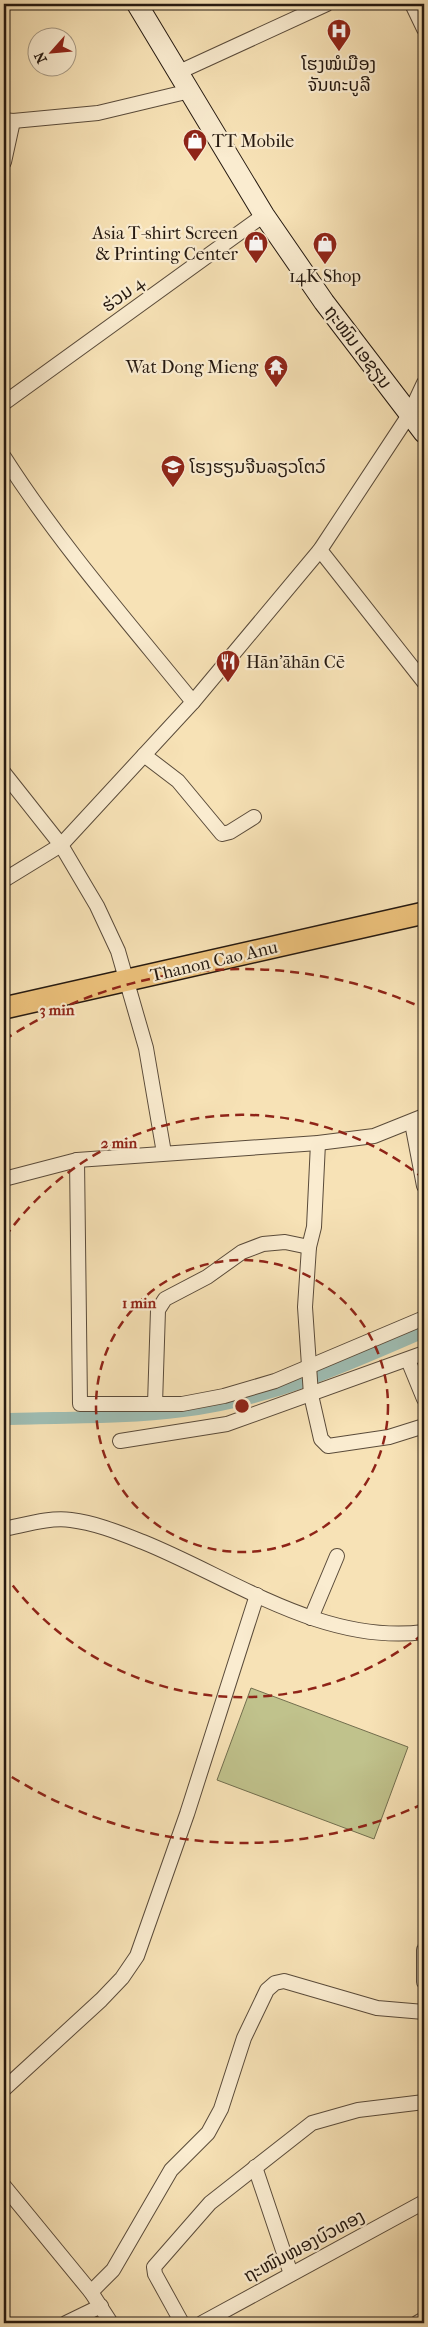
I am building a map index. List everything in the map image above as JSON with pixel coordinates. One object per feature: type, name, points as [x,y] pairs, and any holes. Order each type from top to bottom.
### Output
[{"type":"main road","name":"ຖະໜົນ ເອຊຽນ","points":[[137,4],[264,215],[324,302],[424,433]]},
{"type":"main road","name":"Thanon Cao Anu","points":[[4,1008],[424,913]]},
{"type":"street","points":[[179,72],[326,4]]},
{"type":"street","points":[[412,4],[424,29]]},
{"type":"street","points":[[4,162],[9,120],[98,113],[190,91]]},
{"type":"street","name":"ຮ່ວມ 4","points":[[4,402],[264,215]]},
{"type":"street","points":[[4,880],[61,845],[193,702],[320,550],[409,415],[424,383]]},
{"type":"street","points":[[4,456],[26,491],[76,557],[193,702]]},
{"type":"street","points":[[320,550],[424,682]]},
{"type":"street","points":[[144,755],[178,781],[222,834],[230,832],[254,817]]},
{"type":"street","points":[[4,773],[61,845],[97,906],[118,951],[146,1048],[164,1153]]},
{"type":"street","points":[[4,1179],[77,1160],[318,1143],[374,1136],[418,1120],[424,1186]]},
{"type":"street","points":[[318,1143],[314,1227],[309,1247],[305,1307],[311,1391],[321,1439],[328,1446],[389,1437],[424,1426]]},
{"type":"street","points":[[77,1160],[80,1404],[182,1404],[224,1396],[310,1370],[424,1318]]},
{"type":"street","points":[[155,1404],[158,1310],[165,1299],[206,1277],[242,1252],[263,1244],[285,1242],[309,1247]]},
{"type":"street","points":[[120,1441],[227,1424],[311,1391],[408,1360],[424,1353]]},
{"type":"street","points":[[408,1360],[424,1399]]},
{"type":"street","points":[[4,1529],[50,1520],[70,1520],[90,1524],[158,1548],[311,1618],[390,1633],[424,1632]]},
{"type":"street","points":[[311,1618],[337,1556]]},
{"type":"street","points":[[4,2089],[101,2000],[122,1978],[136,1956],[187,1814],[257,1594]]},
{"type":"street","points":[[424,1950],[424,1982]]},
{"type":"street","points":[[91,2292],[112,2270],[171,2170],[208,2133],[221,2108],[244,2038],[267,1990],[275,1983],[284,1981],[377,2008],[424,2012]]},
{"type":"street","points":[[182,2323],[155,2274],[154,2267],[210,2203],[312,2123],[358,2110],[424,2102]]},
{"type":"street","points":[[254,2167],[291,2274]]},
{"type":"street","points":[[5,2190],[91,2292],[111,2323]]},
{"type":"street","name":"ຖະໜົນໜອງບົວທອງ","points":[[202,2323],[424,2202]]},
{"type":"street","points":[[66,2323],[101,2306]]},
{"type":"street","points":[[417,2323],[424,2319]]},
{"type":"green space","points":[[251,1688],[408,1747],[374,1839],[217,1780]]},
{"type":"waterway","points":[[4,1419],[161,1414],[215,1406],[276,1391],[336,1369],[424,1332]]},
{"type":"place","name":"ໂຮງໝໍເມືອງ ຈັນທະບູລີ","points":[[339,52]]},
{"type":"place","name":"TT Mobile","points":[[195,162]]},
{"type":"place","name":"Asia T-shirt Screen & Printing Center","points":[[256,264]]},
{"type":"place","name":"14K Shop","points":[[325,265]]},
{"type":"place","name":"Wat Dong Mieng","points":[[276,388]]},
{"type":"place","name":"ໂຮງຮຽນຈີນລຽວໂຕວ໌","points":[[173,488]]},
{"type":"place","name":"Hān’āhān Cē","points":[[228,683]]}]
